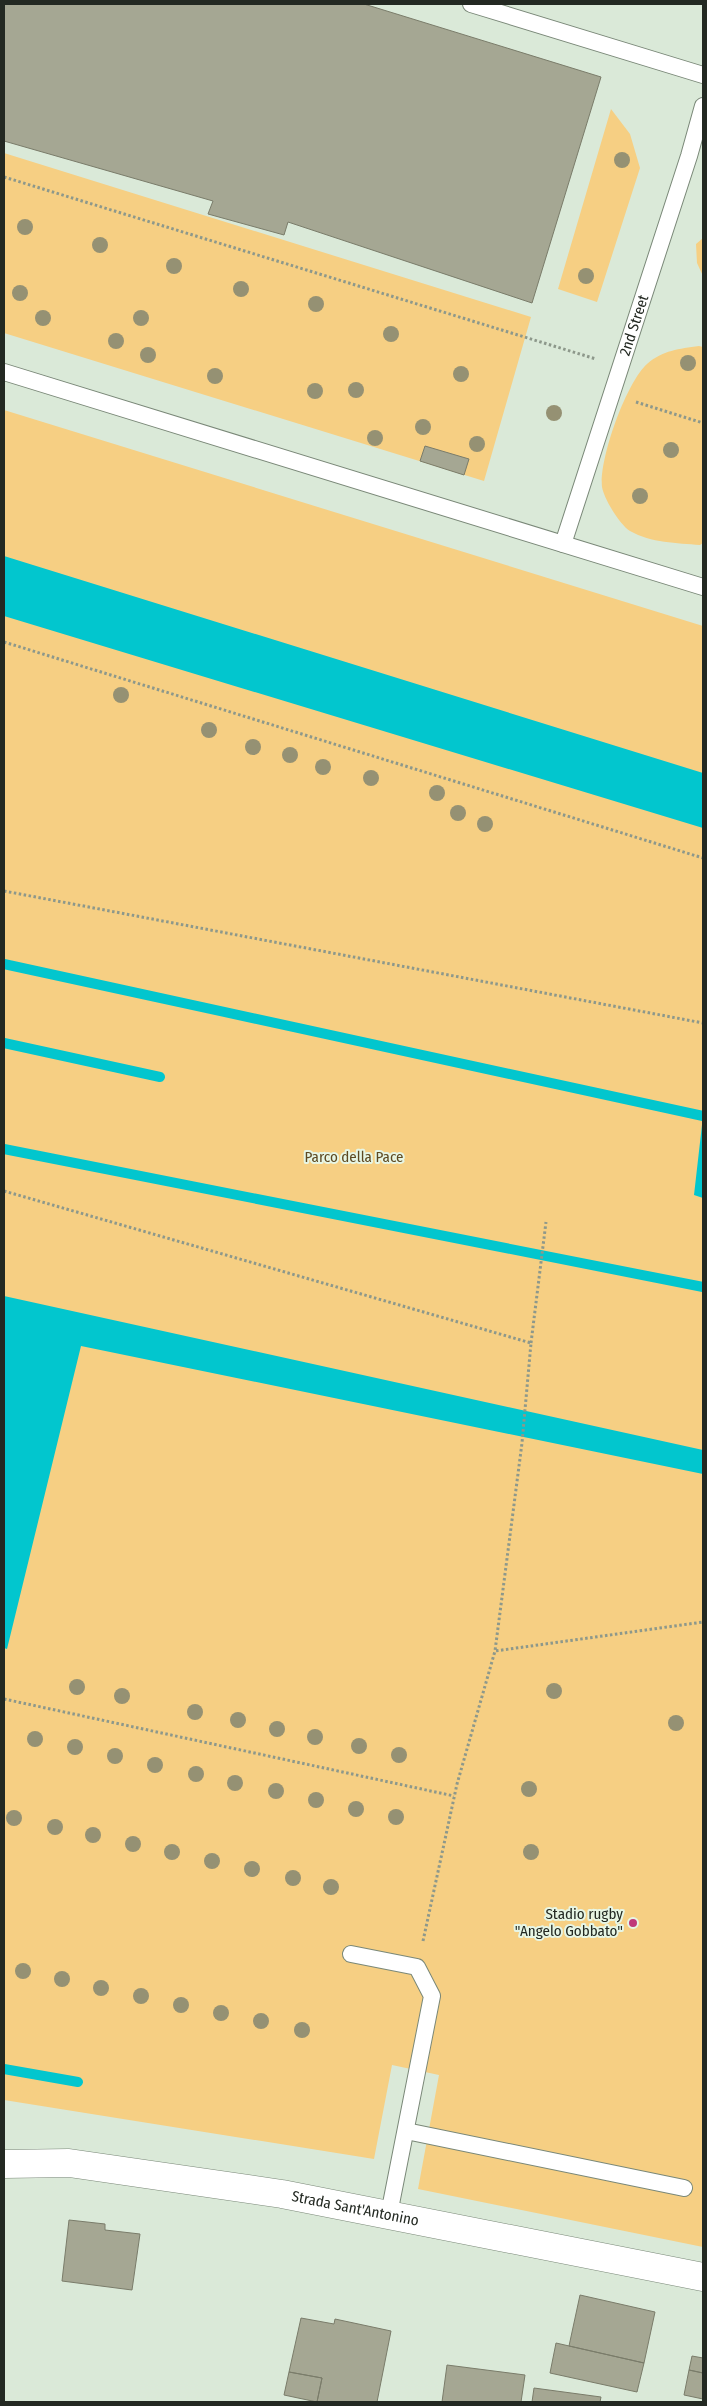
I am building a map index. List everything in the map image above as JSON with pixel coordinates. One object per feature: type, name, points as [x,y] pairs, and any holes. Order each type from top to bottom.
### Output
[{"type":"main road","name":"Strada Sant'Antonino","points":[[4,2164],[69,2163],[282,2194],[703,2277]]},
{"type":"lane","points":[[471,4],[703,75]]},
{"type":"lane","name":"2nd Street","points":[[563,544],[611,395],[696,158],[703,106]]},
{"type":"lane","points":[[4,372],[703,587]]},
{"type":"lane","points":[[351,1954],[418,1967],[432,1996],[389,2214]]},
{"type":"lane","points":[[406,2131],[684,2188]]},
{"type":"path","points":[[4,177],[621,366]]},
{"type":"path","points":[[611,395],[703,423]]},
{"type":"path","points":[[4,642],[703,858]]},
{"type":"path","points":[[4,891],[703,1023]]},
{"type":"path","points":[[4,1191],[531,1343]]},
{"type":"path","points":[[418,1967],[454,1796],[494,1651],[522,1443],[531,1343],[546,1222]]},
{"type":"path","points":[[494,1651],[703,1622]]},
{"type":"path","points":[[4,1699],[454,1796]]},
{"type":"green space","points":[[611,109],[630,134],[640,168],[597,302],[558,289]]},
{"type":"green space","points":[[4,153],[531,317],[484,481],[4,333]]},
{"type":"green space","points":[[703,238],[703,276],[697,263],[696,244]]},
{"type":"green space","points":[[703,347],[703,543],[700,545],[655,540],[630,531],[613,511],[602,487],[602,474],[609,441],[623,404],[639,374],[647,364],[659,356],[671,351]]},
{"type":"green space","name":"Parco della Pace","points":[[4,410],[703,626],[703,2247],[418,2189],[439,2075],[392,2065],[374,2159],[4,2100]]},
{"type":"water","points":[[4,556],[703,773],[703,828],[4,616]]},
{"type":"water","points":[[703,1116],[703,1198],[694,1195]]},
{"type":"water","points":[[4,1296],[703,1450],[703,1474],[81,1346],[7,1649],[4,1648]]},
{"type":"building","points":[[4,4],[364,4],[601,77],[532,303],[288,222],[284,235],[208,214],[213,201],[4,141]]},
{"type":"building","points":[[425,446],[469,459],[464,475],[420,461]]},
{"type":"building","points":[[69,2220],[105,2224],[105,2230],[140,2234],[132,2290],[62,2281]]},
{"type":"building","points":[[580,2295],[655,2312],[644,2363],[569,2346]]},
{"type":"building","points":[[301,2318],[334,2324],[335,2319],[391,2331],[377,2402],[317,2402],[322,2378],[289,2372]]},
{"type":"building","points":[[556,2343],[644,2363],[637,2392],[550,2373]]},
{"type":"building","points":[[692,2356],[703,2358],[703,2373],[689,2370]]},
{"type":"building","points":[[447,2365],[525,2375],[521,2402],[442,2402]]},
{"type":"building","points":[[689,2370],[703,2373],[703,2399],[684,2395]]},
{"type":"building","points":[[289,2372],[322,2378],[317,2402],[284,2395]]},
{"type":"building","points":[[534,2388],[601,2397],[600,2402],[532,2402]]},
{"type":"waterway","points":[[4,964],[703,1116]]},
{"type":"waterway","points":[[4,1043],[160,1077]]},
{"type":"waterway","points":[[4,1149],[703,1287]]},
{"type":"waterway","points":[[4,2069],[78,2082]]},
{"type":"place","name":"Stadio rugby \"Angelo Gobbato\"","points":[[633,1923]]}]
